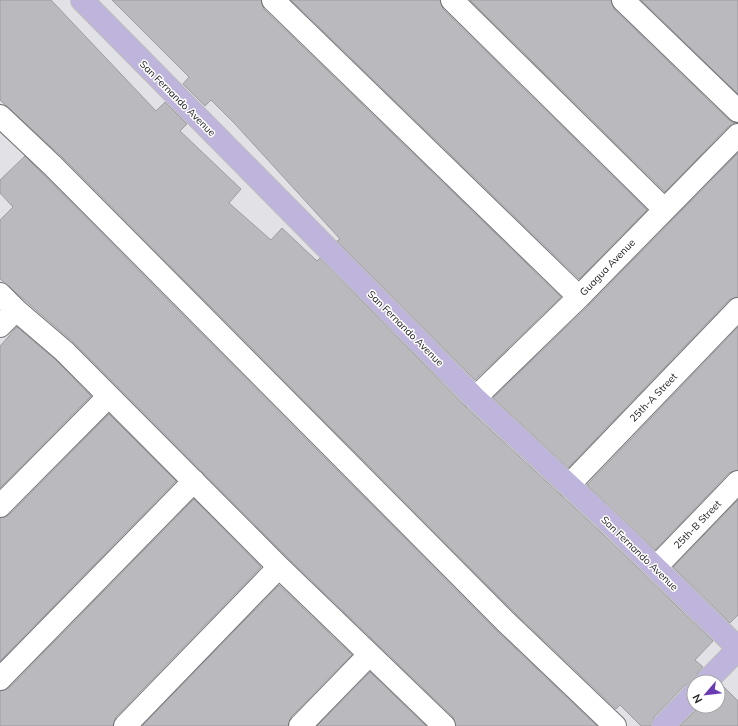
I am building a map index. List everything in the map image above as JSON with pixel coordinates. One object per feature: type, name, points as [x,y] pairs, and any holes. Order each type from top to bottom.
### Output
[{"type":"main road","name":"San Fernando Avenue","points":[[82,0],[475,398],[656,567],[695,608],[738,649],[714,674]]},
{"type":"main road","points":[[663,726],[686,702]]},
{"type":"street","points":[[273,0],[579,297]]},
{"type":"street","points":[[452,0],[664,209]]},
{"type":"street","points":[[623,0],[738,111]]},
{"type":"street","points":[[0,116],[70,183],[506,622],[616,726]]},
{"type":"street","name":"Guagua Avenue","points":[[475,398],[579,297],[738,135]]},
{"type":"street","points":[[0,294],[16,310],[64,351],[369,656],[444,726]]},
{"type":"street","name":"25th-A Street","points":[[569,485],[738,309]]},
{"type":"street","points":[[0,326],[16,310]]},
{"type":"street","points":[[0,506],[109,396]]},
{"type":"street","points":[[0,679],[194,481]]},
{"type":"street","name":"25th-B Street","points":[[656,567],[738,482]]},
{"type":"street","points":[[126,726],[279,567]]},
{"type":"street","points":[[300,726],[369,656]]},
{"type":"building","points":[[0,0],[51,0],[156,111],[165,102],[187,124],[180,131],[241,189],[229,203],[271,240],[282,228],[317,261],[320,258],[466,407],[603,534],[713,641],[695,660],[703,667],[697,674],[686,674],[686,685],[654,717],[651,726],[641,726],[620,705],[616,709],[515,613],[62,157],[0,100]]},
{"type":"building","points":[[112,0],[261,0],[264,9],[561,297],[475,380],[337,241],[340,239],[235,124],[211,100],[205,106],[183,84],[189,77]]},
{"type":"building","points":[[291,0],[440,0],[443,9],[647,210],[579,279]]},
{"type":"building","points":[[470,0],[611,0],[614,9],[729,120],[735,123],[729,126],[665,192]]},
{"type":"building","points":[[641,0],[738,0],[738,94]]},
{"type":"building","points":[[738,153],[738,297],[729,300],[568,468],[493,398],[588,306]]},
{"type":"building","points":[[25,156],[497,631],[597,726],[456,726],[453,717],[288,558],[73,342],[0,279],[0,220],[13,207],[0,193],[0,180]]},
{"type":"building","points":[[17,327],[56,360],[91,396],[0,488],[0,346]]},
{"type":"building","points":[[738,327],[738,470],[729,473],[655,550],[587,485]]},
{"type":"building","points":[[109,414],[176,481],[0,661],[0,518],[9,515]]},
{"type":"building","points":[[194,499],[261,567],[116,717],[113,726],[0,726],[0,691],[9,688]]},
{"type":"building","points":[[738,500],[738,615],[730,623],[673,567]]},
{"type":"building","points":[[279,585],[352,655],[291,717],[288,726],[142,726]]},
{"type":"building","points":[[370,672],[426,726],[317,726]]},
{"type":"building","points":[[726,689],[738,701],[738,726],[680,726],[692,714],[726,714]]}]
